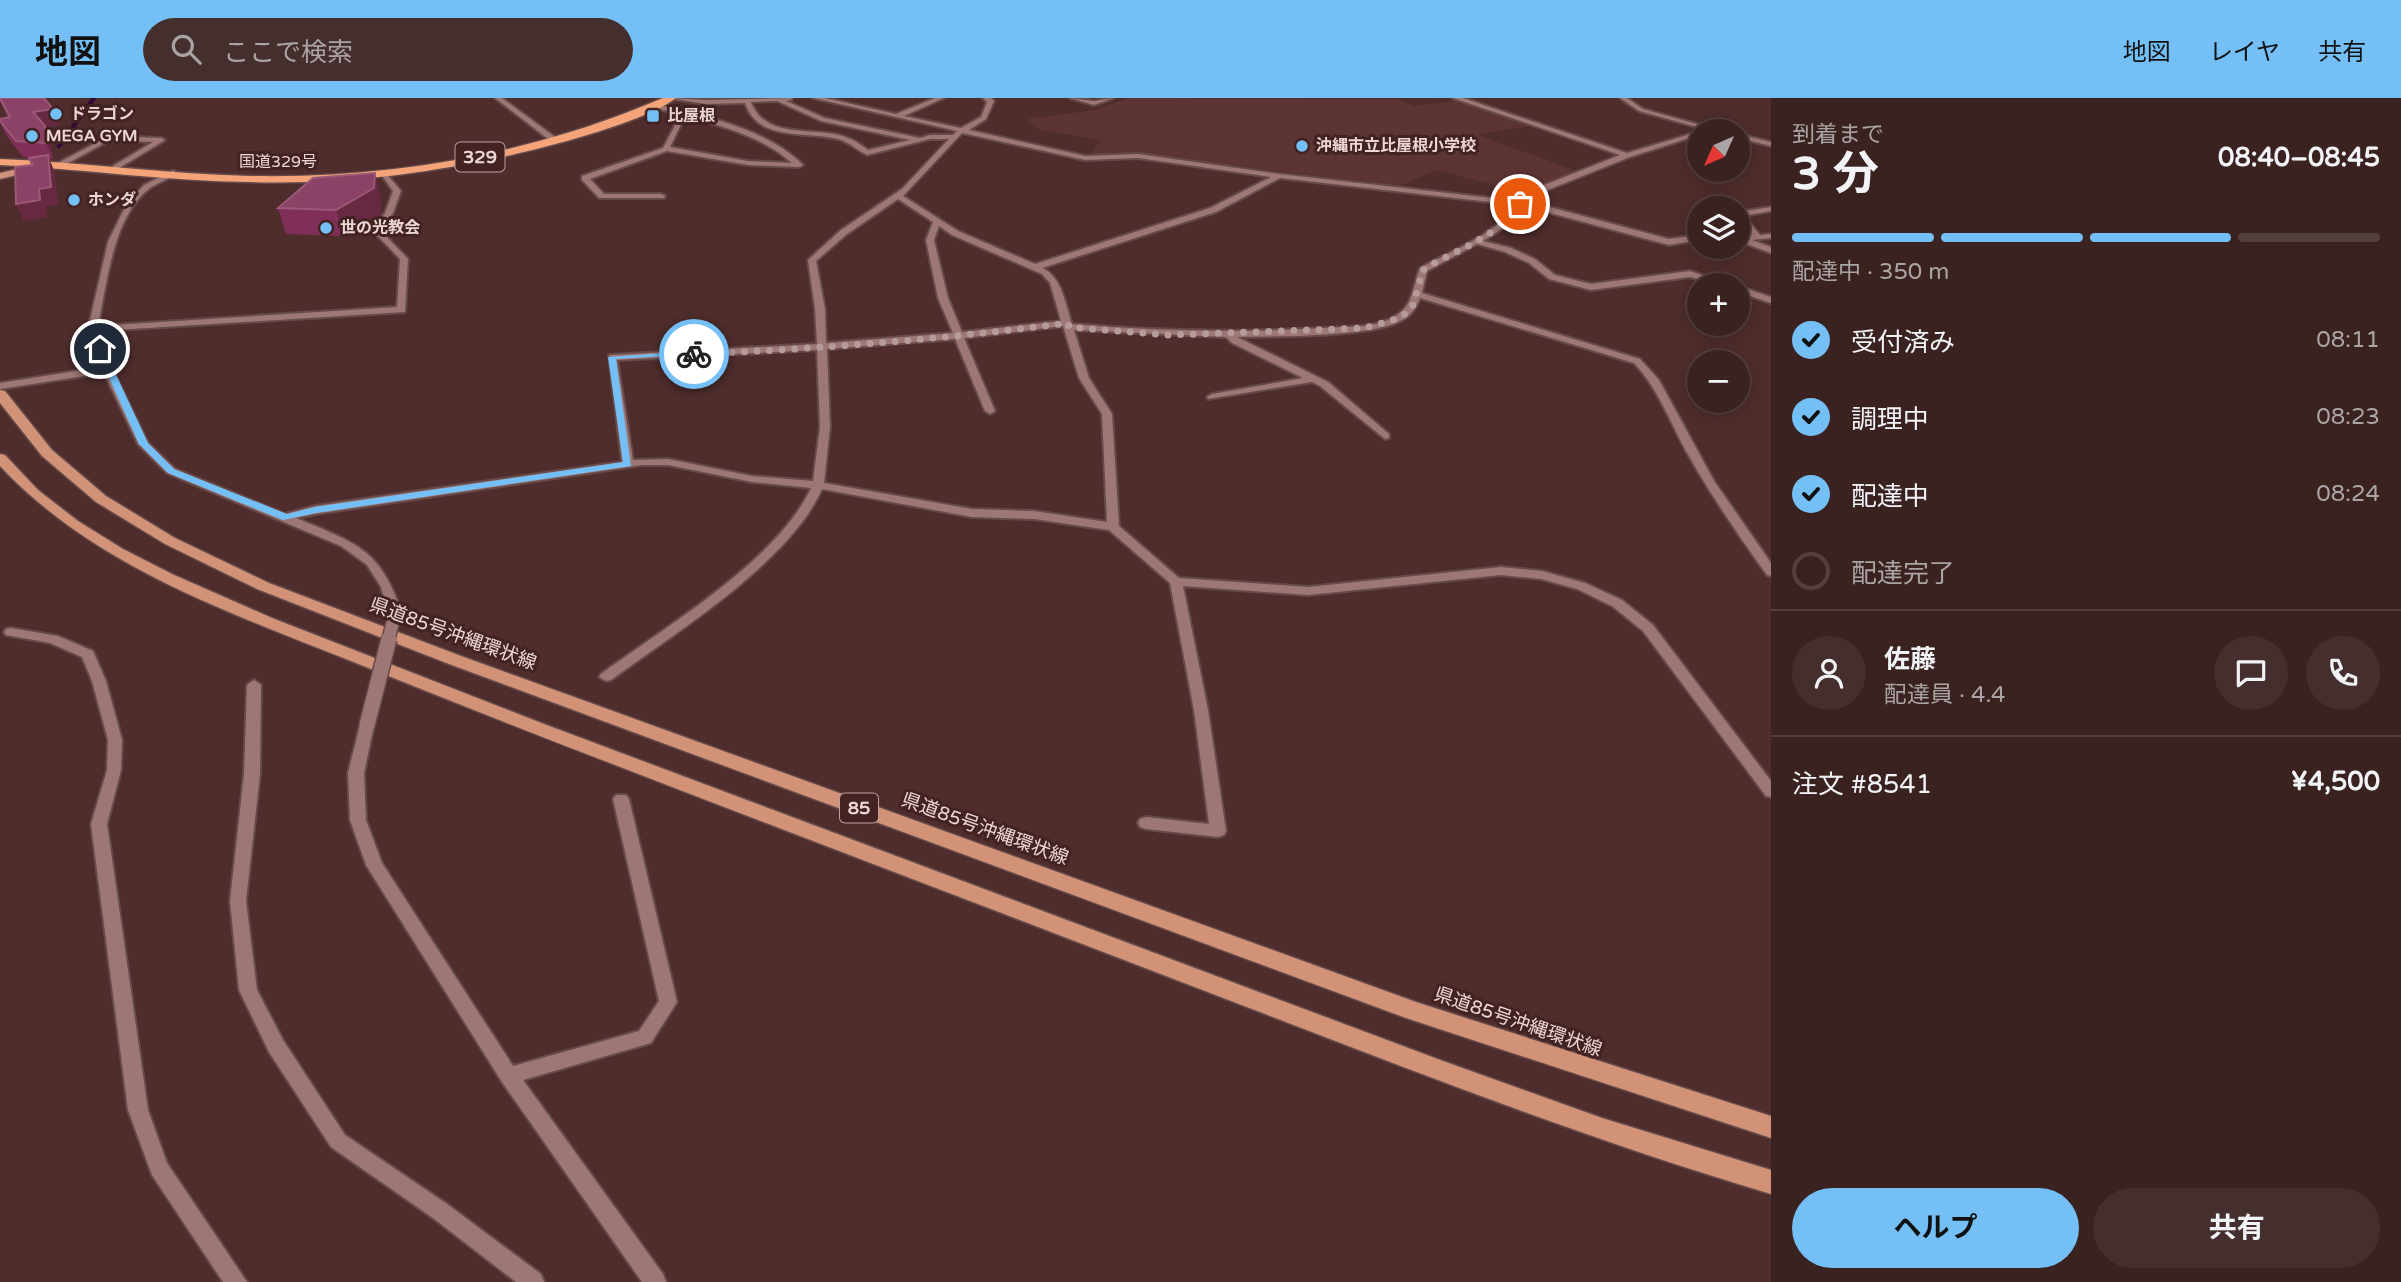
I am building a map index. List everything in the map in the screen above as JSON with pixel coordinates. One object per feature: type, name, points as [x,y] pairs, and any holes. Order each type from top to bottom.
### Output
[{"type":"highway","name":"国道329号","points":[[0,162],[282,179],[385,174],[466,160],[555,140],[611,124],[671,98]]},
{"type":"main road","points":[[0,176],[60,164]]},
{"type":"main road","name":"県道85号沖縄環状線","points":[[0,394],[47,453],[101,499],[170,541],[263,586],[378,632],[1414,1011],[1569,1064],[1771,1127]]},
{"type":"main road","name":"85","points":[[0,458],[32,490],[93,536],[207,595],[461,700],[1393,1053],[1570,1118],[1771,1182]]},
{"type":"street","points":[[498,98],[555,140]]},
{"type":"street","points":[[671,98],[706,102],[780,101],[794,98]]},
{"type":"street","points":[[816,98],[957,134],[1085,158],[1138,156],[1279,177],[1520,204],[1668,242],[1687,239]]},
{"type":"street","points":[[921,98],[938,99]]},
{"type":"street","points":[[606,677],[741,578],[779,541],[808,507],[818,485],[825,428],[820,309],[812,260],[844,232],[898,196],[957,134],[984,118],[990,109],[991,101],[986,98]]},
{"type":"street","points":[[1073,98],[1094,103],[1110,98]]},
{"type":"street","points":[[1456,98],[1627,155]]},
{"type":"street","points":[[1623,98],[1641,110],[1687,124]]},
{"type":"street","points":[[895,117],[938,99]]},
{"type":"street","points":[[780,101],[823,120],[918,139]]},
{"type":"street","points":[[748,102],[754,119],[770,127],[848,140],[867,153],[918,139],[957,134]]},
{"type":"street","points":[[655,106],[705,118],[784,153],[799,165],[750,166],[694,152],[666,149],[584,178],[603,196],[662,196]]},
{"type":"street","points":[[666,149],[682,118],[680,112]]},
{"type":"street","points":[[628,464],[612,357],[822,349],[1069,325],[1169,335],[1365,328],[1400,318],[1412,308],[1423,270],[1511,219],[1527,195],[1627,155],[1687,137]]},
{"type":"street","points":[[60,164],[110,138],[161,140],[116,168]]},
{"type":"street","points":[[1750,139],[1771,144]]},
{"type":"street","points":[[172,173],[147,187],[130,205],[112,242],[93,329],[107,369],[144,444],[171,471],[345,543],[372,562],[387,587],[396,614],[356,773],[358,820],[374,865],[509,1076],[655,1282]]},
{"type":"street","points":[[93,329],[402,310],[404,259],[376,230],[389,213],[397,191],[385,174]]},
{"type":"street","points":[[1035,267],[1213,210],[1279,177]]},
{"type":"street","points":[[898,196],[955,233],[1035,267],[1054,283],[1084,378],[1107,414],[1113,527]]},
{"type":"street","points":[[1758,239],[1739,214],[1771,208]]},
{"type":"street","points":[[937,221],[930,240],[943,298],[990,411]]},
{"type":"street","points":[[1750,239],[1771,236]]},
{"type":"street","points":[[1475,241],[1508,250],[1532,261],[1552,277],[1591,287],[1687,274]]},
{"type":"street","points":[[1750,243],[1771,250]]},
{"type":"street","points":[[1750,293],[1771,300]]},
{"type":"street","points":[[1417,294],[1637,361],[1648,371],[1689,448],[1739,529],[1771,572]]},
{"type":"street","points":[[1228,334],[1235,341],[1315,379],[1385,436]]},
{"type":"street","points":[[0,386],[107,369]]},
{"type":"street","points":[[1212,397],[1315,379]]},
{"type":"street","points":[[287,517],[315,510],[628,464],[668,461],[752,479],[818,485],[972,513],[1034,515],[1113,527],[1176,582],[1308,591],[1501,571],[1542,575],[1581,586],[1617,603],[1648,628],[1771,792]]},
{"type":"street","points":[[1146,823],[1218,831],[1201,710],[1176,582]]},
{"type":"street","points":[[11,632],[53,639],[88,654],[99,681],[115,740],[114,770],[99,824],[138,1110],[159,1168],[236,1282]]},
{"type":"street","points":[[254,685],[252,774],[238,901],[248,990],[276,1046],[338,1141],[440,1211],[533,1282]]},
{"type":"street","points":[[509,1076],[645,1037],[668,1002],[621,799]]},
{"type":"shaded area","name":"沖縄市立比屋根小学校","points":[[1128,98],[1397,99],[1414,106],[1458,101],[1532,126],[1479,134],[1482,137],[1577,171],[1522,192],[1436,170],[1400,186],[1132,153],[1098,156],[1090,154],[1101,140],[1037,129],[1027,119],[1095,110]]},
{"type":"building","points":[[0,98],[44,98],[53,109],[33,112],[45,126],[46,143],[16,141],[0,121],[10,117]]},
{"type":"building","points":[[48,155],[51,187],[39,189],[40,200],[16,204],[15,167],[33,165],[29,158]]},
{"type":"building","points":[[375,173],[374,188],[336,210],[278,208],[313,178]]},
{"type":"waterway","points":[[59,146],[94,98]]},
{"type":"way so far","points":[[694,354],[822,349],[960,337],[1068,323],[1069,327],[1169,335],[1365,328],[1400,318],[1412,308],[1423,270],[1497,229],[1511,219],[1520,204]]},
{"type":"place","name":"ドラゴン","points":[[56,114]]},
{"type":"place","name":"比屋根","points":[[653,116]]},
{"type":"place","name":"MEGA GYM","points":[[32,136]]},
{"type":"place","name":"沖縄市立比屋根小学校","points":[[1302,146]]},
{"type":"place","name":"ホンダ","points":[[74,200]]},
{"type":"place","name":"世の光教会","points":[[326,228]]},
{"type":"route","points":[[100,349],[144,444],[155,457],[171,471],[192,481],[287,517],[315,510],[628,464],[618,381],[612,357],[694,354]]}]
